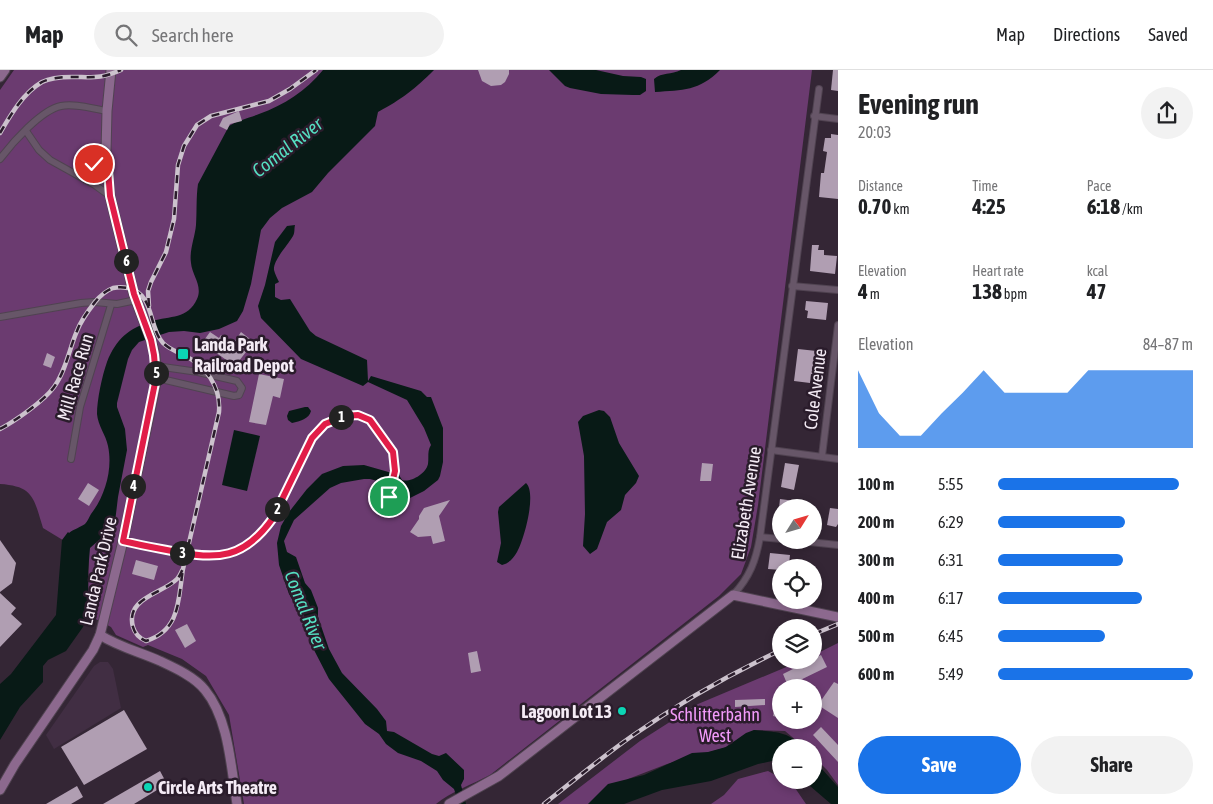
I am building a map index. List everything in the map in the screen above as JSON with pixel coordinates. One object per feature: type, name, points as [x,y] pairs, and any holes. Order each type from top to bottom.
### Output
[{"type":"street","points":[[0,77],[5,70]]},
{"type":"street","name":"Landa Park Drive","points":[[0,790],[15,764],[93,650],[100,635],[123,541],[156,378],[156,366],[151,340],[136,300],[110,196],[107,156],[107,111],[111,70]]},
{"type":"street","name":"Elizabeth Avenue","points":[[448,804],[500,776],[733,595],[742,586],[752,569],[760,537],[819,89]]},
{"type":"street","points":[[0,159],[43,114],[61,106],[107,111]]},
{"type":"street","points":[[814,116],[838,119]]},
{"type":"street","points":[[26,131],[50,160],[95,184],[110,196]]},
{"type":"street","points":[[76,174],[107,156]]},
{"type":"street","points":[[792,286],[838,290]]},
{"type":"street","points":[[0,317],[96,302],[111,304],[136,300]]},
{"type":"street","name":"Mill Race Run","points":[[71,458],[80,407],[111,304]]},
{"type":"street","name":"Cole Avenue","points":[[822,456],[838,326]]},
{"type":"street","points":[[156,366],[198,372],[237,381],[242,390],[240,394],[234,396],[156,378]]},
{"type":"street","points":[[123,541],[209,557],[228,554],[247,546],[265,529],[273,518],[312,438],[325,424],[345,416],[358,415],[370,420],[393,452],[395,471],[389,497]]},
{"type":"street","points":[[771,450],[838,459]]},
{"type":"street","points":[[760,537],[772,538]]},
{"type":"street","points":[[822,543],[838,545]]},
{"type":"street","points":[[733,595],[772,602]]},
{"type":"street","points":[[822,608],[838,610]]},
{"type":"street","points":[[801,609],[838,617]]},
{"type":"street","points":[[100,635],[114,644],[160,661],[181,672],[204,689],[217,708],[223,725],[237,804]]},
{"type":"shaded area","points":[[100,662],[108,662],[113,669],[121,708],[54,749],[46,735],[94,666]]},
{"type":"green space","points":[[14,70],[812,70],[758,505],[751,547],[741,574],[719,596],[490,775],[455,792],[436,804],[244,804],[229,715],[206,676],[182,659],[148,645],[143,647],[116,635],[111,627],[88,615],[89,556],[43,528],[34,502],[26,491],[11,485],[0,484],[0,90]]},
{"type":"green space","name":"Schlitterbahn West","points":[[838,643],[838,785],[822,765],[822,739],[794,739],[785,731],[754,730],[724,748],[667,764],[628,779],[592,804],[558,804],[640,741],[698,704],[782,669],[822,669],[822,651]]},
{"type":"green space","points":[[768,771],[772,773],[772,789],[796,789],[806,804],[711,804],[724,795],[738,779]]},
{"type":"water","name":"Comal River","points":[[323,70],[434,70],[408,93],[378,112],[375,126],[328,173],[312,192],[282,208],[270,218],[261,230],[251,284],[243,311],[237,321],[219,329],[200,333],[169,332],[139,342],[132,350],[117,403],[125,429],[127,450],[115,522],[109,535],[99,540],[90,548],[88,615],[83,627],[66,651],[48,660],[43,666],[43,682],[20,707],[0,740],[0,684],[11,674],[56,615],[62,540],[68,532],[86,523],[100,499],[107,482],[109,455],[107,442],[97,414],[107,362],[119,341],[130,331],[152,321],[178,316],[189,310],[197,299],[199,290],[192,267],[191,249],[196,225],[198,184],[229,126],[286,102],[302,91]]},
{"type":"water","points":[[549,70],[596,70],[623,76],[641,77],[646,79],[646,91],[640,95],[601,94],[570,88],[565,86]]},
{"type":"water","points":[[681,70],[720,70],[698,86],[682,90],[655,92],[654,79],[660,75]]},
{"type":"water","name":"Comal River","points":[[295,225],[294,235],[278,257],[274,266],[274,272],[279,282],[275,284],[275,297],[281,300],[290,299],[310,331],[316,336],[367,360],[368,381],[371,376],[421,391],[427,397],[431,397],[443,428],[443,462],[438,480],[424,491],[410,498],[402,497],[392,485],[370,479],[341,483],[330,488],[294,520],[284,541],[287,552],[296,557],[305,583],[311,590],[329,649],[342,673],[377,709],[386,721],[387,731],[394,732],[432,754],[439,756],[446,753],[464,770],[464,779],[461,785],[466,804],[459,804],[454,789],[443,780],[437,771],[421,761],[398,753],[386,744],[379,734],[365,724],[329,679],[314,650],[312,632],[307,619],[289,594],[279,565],[277,543],[281,526],[289,512],[307,489],[322,474],[343,466],[364,465],[399,475],[405,481],[413,479],[427,468],[431,445],[424,428],[407,400],[368,382],[363,386],[301,359],[261,318],[258,306],[275,242],[287,226]]},
{"type":"water","points":[[308,407],[311,411],[306,418],[292,423],[288,420],[289,411]]},
{"type":"water","points":[[599,410],[604,411],[610,417],[619,443],[639,476],[636,483],[625,495],[621,510],[607,522],[597,549],[590,554],[583,546],[585,514],[584,456],[578,422],[583,416]]},
{"type":"water","points":[[234,430],[260,436],[247,491],[222,485]]},
{"type":"water","points":[[526,483],[529,488],[530,506],[523,538],[514,557],[502,565],[497,562],[501,543],[499,507]]},
{"type":"water","points":[[754,730],[775,732],[793,739],[772,739],[772,761],[758,764],[711,781],[662,790],[624,804],[588,804],[608,784],[644,775],[692,753],[708,752],[726,747],[746,733]]},
{"type":"water","points":[[822,769],[838,787],[838,804],[831,804],[814,789],[822,789]]},
{"type":"building","points":[[478,70],[509,70],[509,74],[501,85],[491,86],[482,81]]},
{"type":"building","points":[[833,70],[838,70],[838,91],[831,90]]},
{"type":"building","points":[[239,111],[242,121],[230,124],[227,130],[219,126],[223,118]]},
{"type":"building","points":[[831,134],[838,135],[838,199],[819,197],[821,173],[824,173],[827,152],[823,151],[825,138],[831,138]]},
{"type":"building","points":[[812,245],[819,245],[818,250],[824,250],[824,255],[837,256],[835,274],[810,271]]},
{"type":"building","points":[[806,301],[828,303],[826,320],[807,318],[808,311],[805,310]]},
{"type":"building","points":[[210,332],[219,338],[221,335],[233,344],[241,332],[250,339],[243,350],[246,352],[235,366],[202,343]]},
{"type":"building","points":[[798,349],[826,352],[824,367],[822,367],[820,375],[811,374],[810,383],[794,381]]},
{"type":"building","points":[[47,353],[55,357],[51,368],[43,365]]},
{"type":"building","points":[[259,374],[284,379],[280,398],[273,396],[266,425],[249,422]]},
{"type":"building","points":[[702,463],[713,464],[711,481],[700,481]]},
{"type":"building","points":[[785,463],[799,465],[794,490],[781,487]]},
{"type":"building","points":[[88,483],[99,490],[89,506],[78,499]]},
{"type":"building","points":[[450,500],[439,516],[445,541],[433,544],[431,536],[418,537],[410,532],[424,508]]},
{"type":"building","points":[[830,508],[838,509],[838,524],[836,527],[827,525]]},
{"type":"building","points":[[0,540],[16,563],[12,583],[0,592]]},
{"type":"building","points":[[770,553],[790,555],[790,559],[772,559],[772,569],[768,569]]},
{"type":"building","points":[[136,560],[158,566],[154,580],[132,574]]},
{"type":"building","points":[[0,593],[16,608],[11,614],[22,624],[0,647]]},
{"type":"building","points":[[187,624],[196,641],[185,648],[175,630]]},
{"type":"building","points":[[477,651],[481,671],[471,673],[468,653]]},
{"type":"building","points":[[822,657],[827,667],[802,679],[785,679],[783,674],[793,669],[822,669]]},
{"type":"building","points":[[834,682],[838,684],[838,718],[822,708],[822,699]]},
{"type":"building","points":[[765,699],[765,705],[735,707],[735,700]]},
{"type":"building","points":[[124,710],[147,749],[84,785],[61,747]]},
{"type":"building","points":[[822,728],[838,745],[838,762],[822,745],[822,739],[817,739],[813,735]]},
{"type":"building","name":"Circle Arts Theatre","points":[[160,771],[167,784],[134,804],[103,804]]},
{"type":"building","points":[[77,786],[83,797],[71,804],[46,804]]},
{"type":"railway","points":[[0,133],[23,98],[42,82],[61,78],[102,76],[121,70]]},
{"type":"railway","points":[[149,306],[148,291],[166,252],[174,219],[178,165],[184,146],[197,125],[211,116],[269,101],[290,89],[316,70]]},
{"type":"railway","points":[[0,429],[29,410],[54,387],[62,374],[81,323],[87,312],[99,298],[113,288],[120,287],[137,291],[147,304],[158,336],[163,343],[191,359],[205,371],[215,386],[219,403],[219,412],[183,569],[177,579],[146,598],[134,609],[132,617],[133,627],[136,634],[144,640],[146,641],[157,636],[172,621],[176,612],[183,569]]},
{"type":"railway","points":[[822,631],[838,624]]},
{"type":"railway","points":[[544,804],[610,752],[668,712],[724,679],[772,654]]},
{"type":"place","name":"Landa Park Railroad Depot","points":[[183,354]]},
{"type":"place","name":"Lagoon Lot 13","points":[[622,711]]},
{"type":"place","name":"Circle Arts Theatre","points":[[148,787]]},
{"type":"route","points":[[94,164],[107,156],[110,196],[134,294],[151,340],[156,366],[156,378],[123,541],[209,557],[228,554],[247,546],[265,529],[273,518],[307,445],[318,430],[338,417],[358,415],[370,420],[390,447],[396,464],[389,497]]}]
